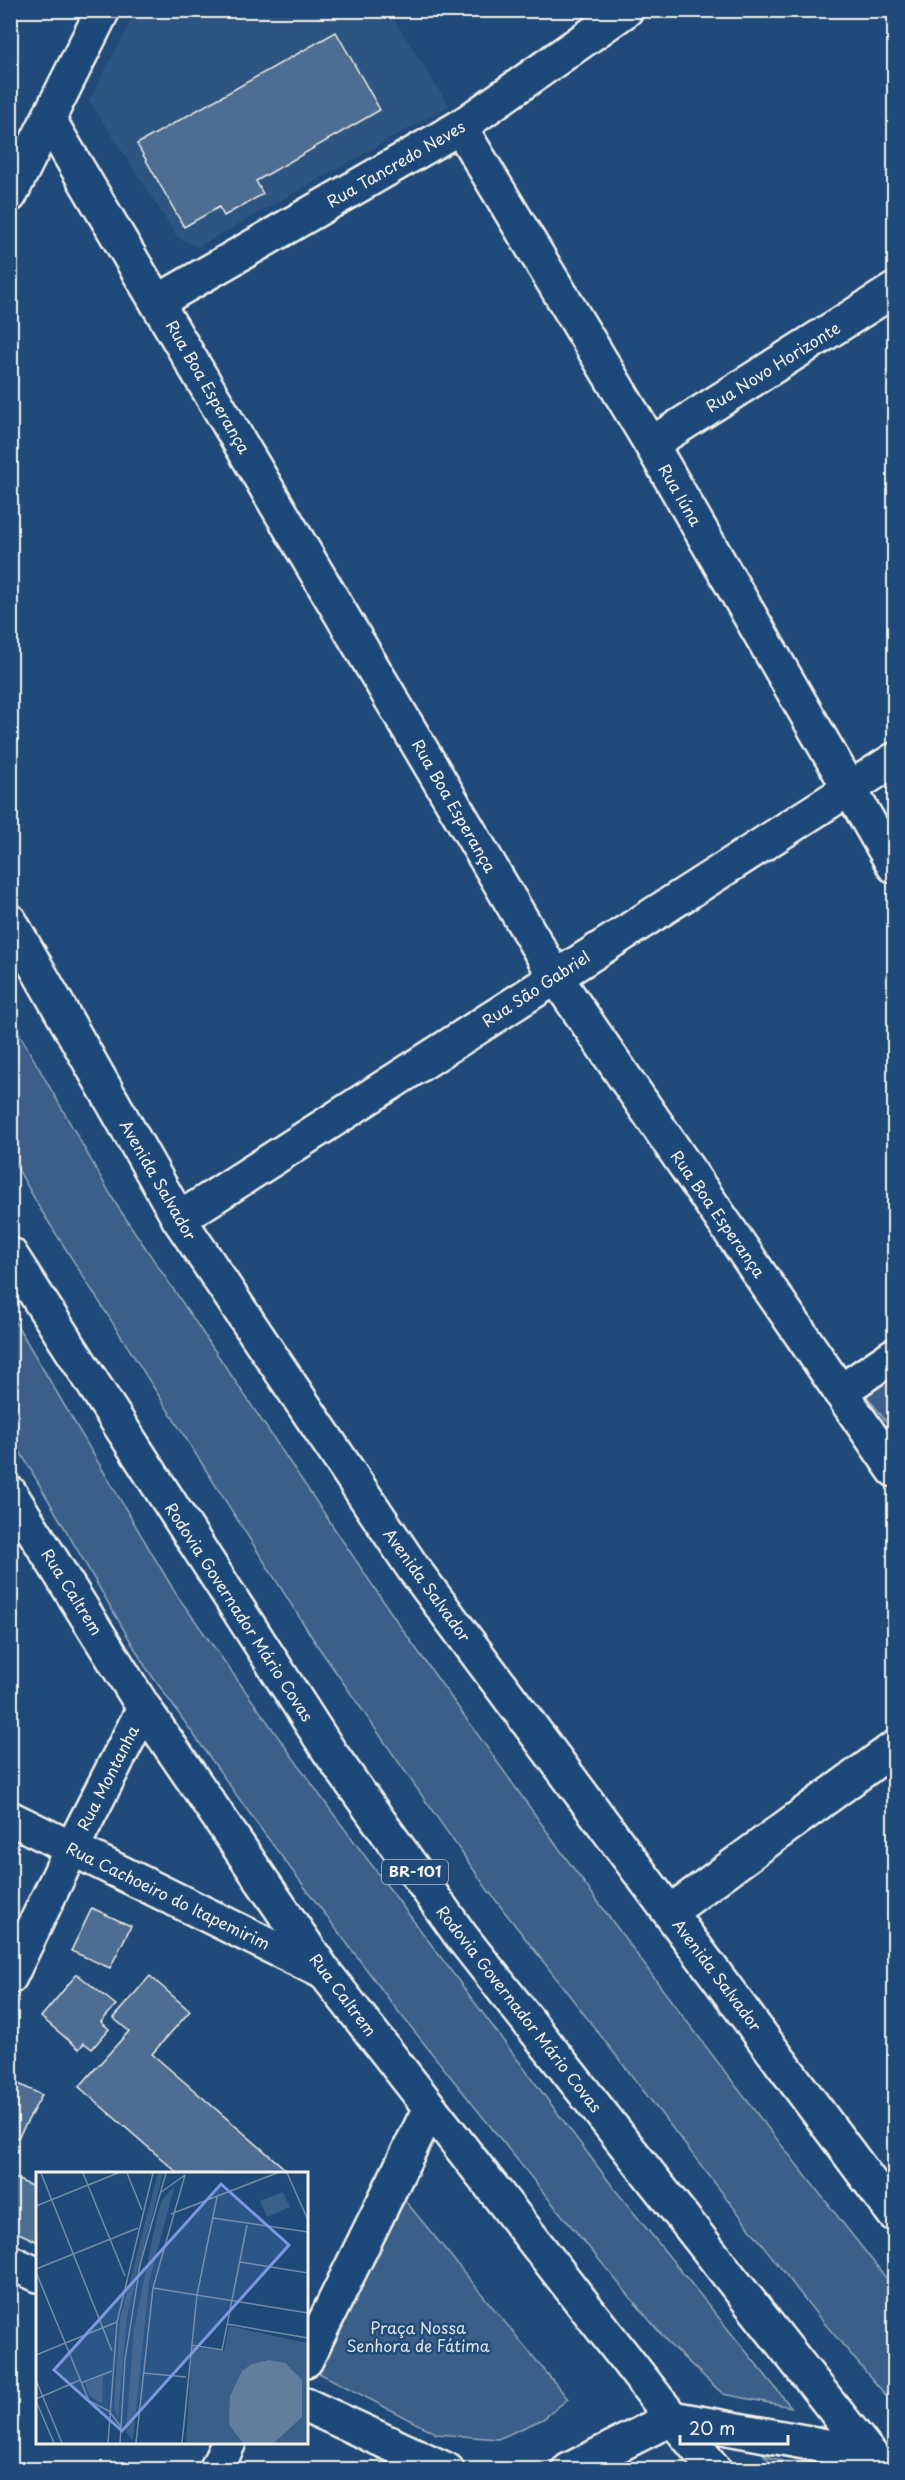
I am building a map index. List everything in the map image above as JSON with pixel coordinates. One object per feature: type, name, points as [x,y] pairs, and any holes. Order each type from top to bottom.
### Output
[{"type":"main road","points":[[10,195],[103,10]]},
{"type":"main road","name":"Rua Tancredo Neves","points":[[158,302],[460,128],[626,10]]},
{"type":"main road","name":"Rua Boa Esperança","points":[[49,120],[555,976],[894,1470]]},
{"type":"main road","name":"Rua Iúna","points":[[460,128],[651,444],[894,867]]},
{"type":"main road","name":"Rua Novo Horizonte","points":[[651,444],[894,290]]},
{"type":"main road","name":"Rua São Gabriel","points":[[179,1219],[894,760]]},
{"type":"main road","name":"Avenida Salvador","points":[[10,921],[179,1219],[413,1568],[894,2214]]},
{"type":"main road","name":"Rodovia Governador Mário Covas","points":[[10,1254],[329,1751],[461,1936],[876,2462]]},
{"type":"main road","points":[[840,1392],[894,1355]]},
{"type":"main road","name":"Rua Caltrem","points":[[10,1493],[144,1708],[325,1973],[672,2418],[715,2469]]},
{"type":"main road","name":"Rua Montanha","points":[[10,1977],[72,1848],[144,1708]]},
{"type":"main road","points":[[670,1912],[894,1748]]},
{"type":"main road","name":"Rua Cachoeiro do Itapemirim","points":[[10,1818],[325,1973]]},
{"type":"main road","points":[[308,2356],[430,2108]]},
{"type":"main road","points":[[10,2262],[36,2274]]},
{"type":"main road","points":[[308,2406],[447,2469]]},
{"type":"main road","points":[[569,2469],[672,2418],[876,2462]]},
{"type":"main road","points":[[216,2469],[228,2444]]},
{"type":"shaded area","points":[[388,10],[449,106],[198,247],[178,238],[89,100],[136,11]]},
{"type":"green space","points":[[10,1017],[116,1204],[400,1626],[663,1990],[894,2288],[894,2405],[814,2311],[487,1889],[317,1645],[41,1210],[11,1157]]},
{"type":"green space","points":[[11,1315],[176,1594],[332,1812],[613,2187],[791,2407],[723,2394],[670,2345],[547,2197],[394,2006],[255,1821],[145,1666],[11,1436]]},
{"type":"green space","points":[[894,1375],[894,1432],[866,1395]]},
{"type":"green space","name":"Praça Nossa Senhora de Fátima","points":[[403,2198],[568,2399],[543,2419],[498,2439],[437,2434],[313,2370]]},
{"type":"green space","points":[[764,2455],[804,2469],[775,2469]]},
{"type":"building","points":[[336,32],[380,110],[256,181],[263,194],[224,216],[219,207],[184,227],[137,144]]},
{"type":"building","points":[[92,1908],[131,1926],[110,1968],[71,1951]]},
{"type":"building","points":[[77,1974],[116,2005],[101,2022],[109,2029],[92,2049],[84,2043],[79,2049],[41,2017]]},
{"type":"building","points":[[150,1976],[190,2011],[152,2054],[289,2172],[177,2172],[79,2087],[129,2031],[113,2018]]},
{"type":"building","points":[[10,2080],[42,2095],[18,2138],[10,2136]]},
{"type":"building","points":[[10,2176],[36,2188],[36,2241],[10,2229]]}]
